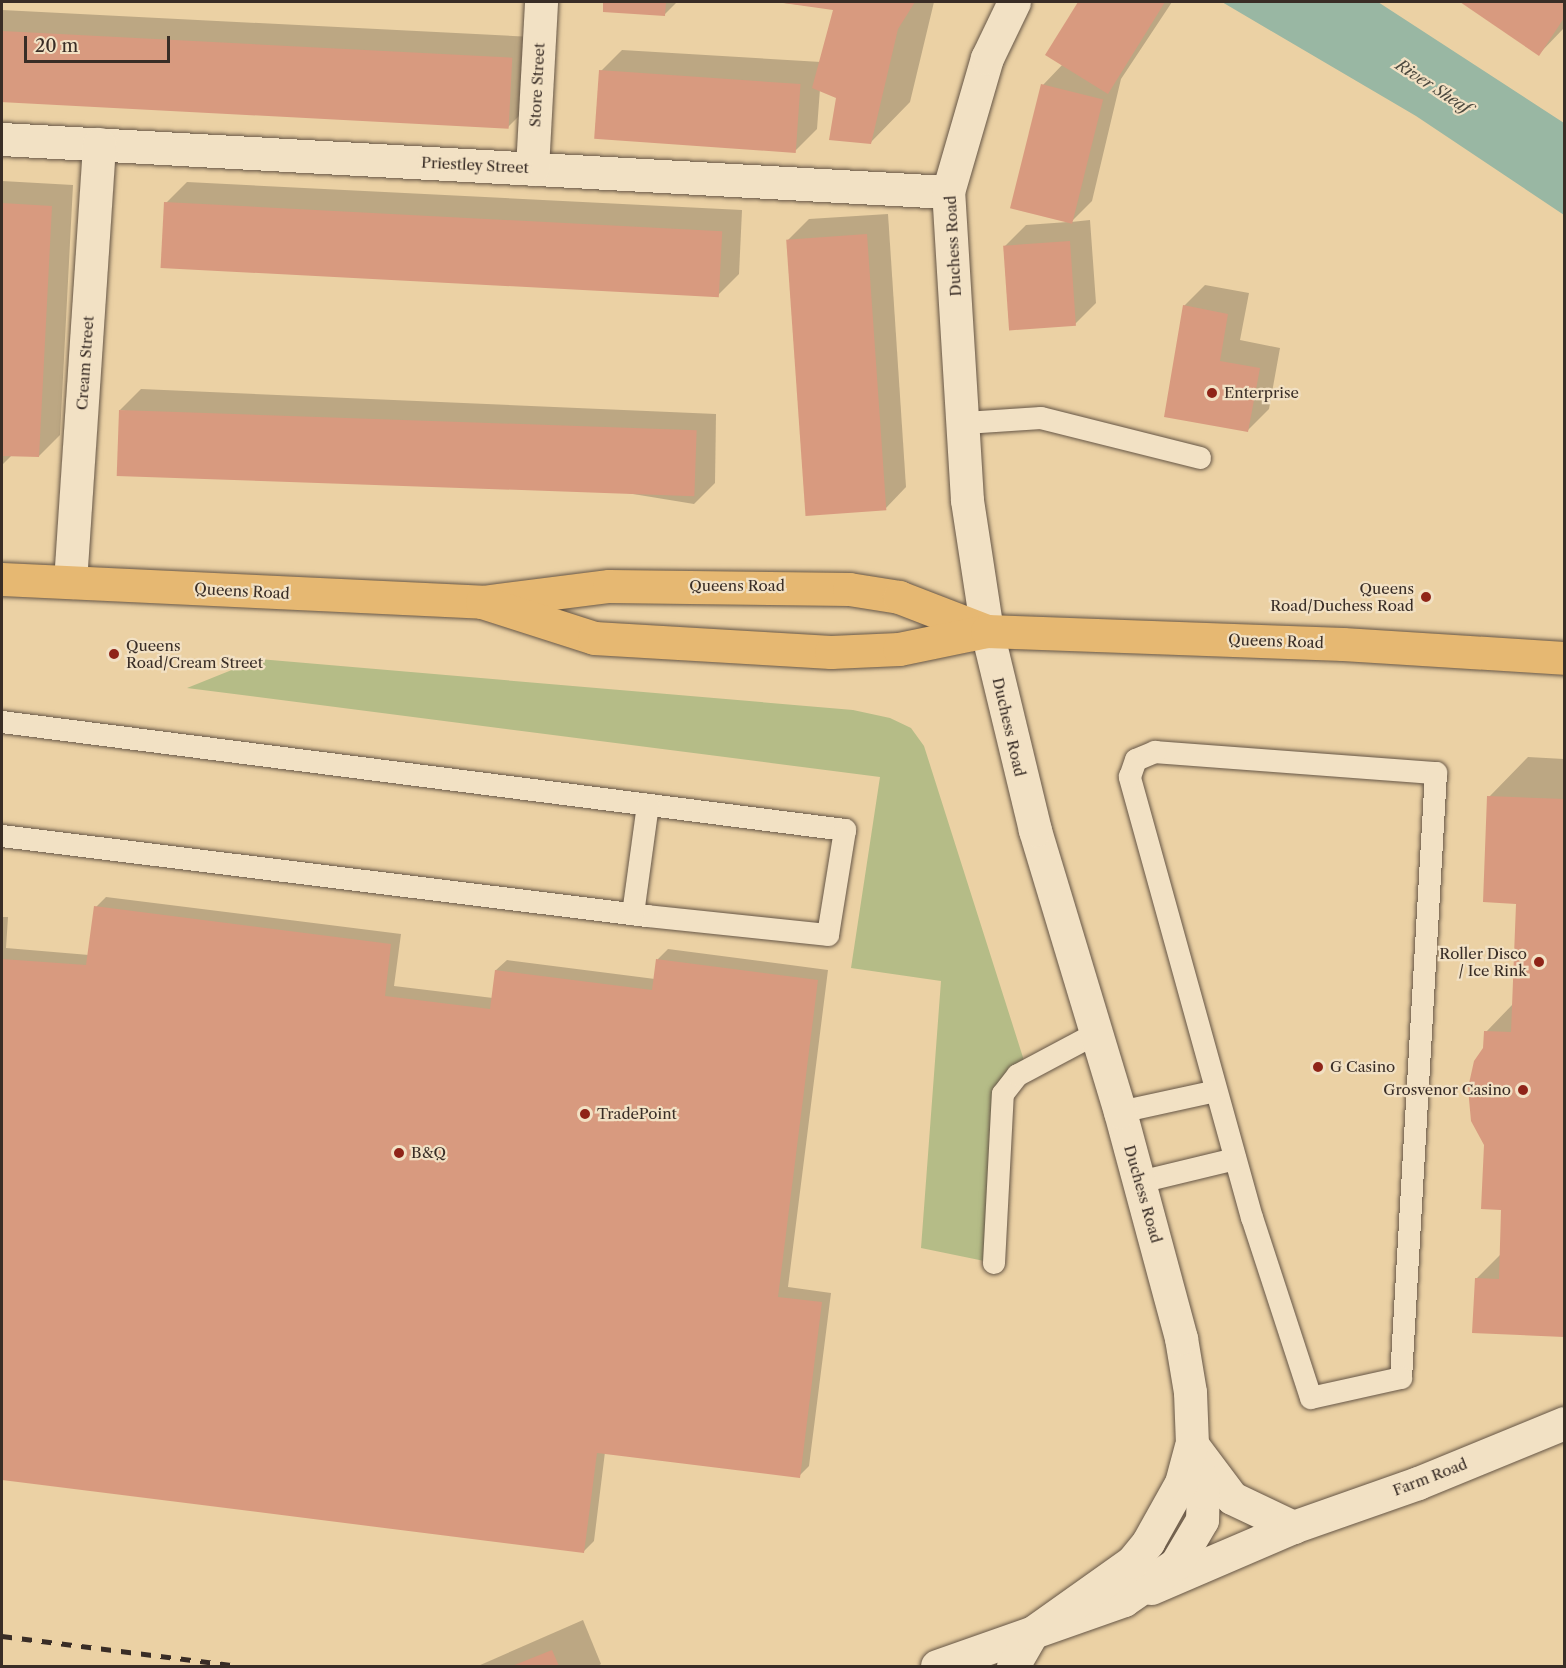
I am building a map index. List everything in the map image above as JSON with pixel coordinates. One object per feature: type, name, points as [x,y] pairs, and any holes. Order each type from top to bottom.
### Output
[{"type":"highway","name":"Queens Road","points":[[2,579],[482,602],[609,586],[849,589],[899,597],[987,631]]},
{"type":"highway","name":"Queens Road","points":[[482,602],[594,638],[831,652],[899,649],[987,631],[1343,644],[1564,658]]},
{"type":"street","name":"Store Street","points":[[532,169],[541,2]]},
{"type":"street","name":"Duchess Road","points":[[1014,2],[987,58],[948,192],[965,423],[967,500],[987,631],[1010,739],[1140,1182],[1181,1338],[1190,1392],[1191,1444]]},
{"type":"street","name":"Priestley Street","points":[[2,139],[948,192]]},
{"type":"street","name":"Cream Street","points":[[70,582],[99,144]]},
{"type":"street","name":"Farm Road","points":[[1124,1600],[1293,1527],[1418,1483],[1564,1423]]},
{"type":"street","points":[[1191,1444],[1232,1498],[1293,1527]]},
{"type":"street","points":[[937,1666],[1124,1600],[1176,1564],[1192,1544],[1202,1520],[1203,1492],[1191,1444]]},
{"type":"street","points":[[1013,1666],[1032,1633],[1132,1562],[1165,1518],[1181,1483],[1191,1444]]},
{"type":"lane","points":[[965,423],[1041,418],[1200,458]]},
{"type":"lane","points":[[2,722],[845,830],[828,934],[633,914],[2,836]]},
{"type":"lane","points":[[1155,752],[1436,773],[1401,1378],[1311,1398],[1235,1159],[1216,1091],[1130,777],[1136,760],[1155,752]]},
{"type":"lane","points":[[633,914],[648,805]]},
{"type":"lane","points":[[994,1263],[1003,1094],[1018,1075],[1095,1034]]},
{"type":"lane","points":[[1120,1112],[1216,1091]]},
{"type":"lane","points":[[1140,1182],[1235,1159]]},
{"type":"green space","points":[[259,659],[853,710],[890,718],[911,728],[924,746],[1027,1070],[1009,1083],[994,1263],[921,1248],[941,981],[851,968],[880,777],[187,688]]},
{"type":"water","name":"River Sheaf","points":[[1222,2],[1378,2],[1564,123],[1564,215],[1416,116]]},
{"type":"building","points":[[603,2],[666,2],[665,16],[603,12]]},
{"type":"building","points":[[776,2],[915,2],[898,29],[871,144],[829,140],[836,98],[812,88],[833,10]]},
{"type":"building","points":[[1078,2],[1165,2],[1108,94],[1045,55]]},
{"type":"building","points":[[1460,2],[1564,2],[1564,18],[1539,56]]},
{"type":"building","points":[[2,31],[512,58],[509,129],[2,102]]},
{"type":"building","points":[[599,70],[801,84],[796,153],[594,139]]},
{"type":"building","points":[[1041,84],[1103,99],[1072,224],[1010,208]]},
{"type":"building","points":[[164,202],[722,231],[719,297],[161,268]]},
{"type":"building","points":[[2,203],[52,206],[39,457],[2,456]]},
{"type":"building","points":[[867,234],[886,510],[806,516],[786,240]]},
{"type":"building","points":[[1070,241],[1076,326],[1009,330],[1003,246]]},
{"type":"building","name":"Enterprise","points":[[1183,305],[1228,314],[1220,361],[1260,368],[1248,432],[1164,417]]},
{"type":"building","points":[[119,410],[697,430],[694,496],[117,476]]},
{"type":"building","name":"Grosvenor Casino","points":[[1487,796],[1564,799],[1564,1337],[1472,1333],[1475,1278],[1499,1279],[1501,1210],[1481,1209],[1484,1145],[1471,1121],[1468,1088],[1474,1061],[1483,1048],[1484,1031],[1511,1032],[1516,904],[1483,902]]},
{"type":"building","name":"B&Q","points":[[94,906],[391,944],[385,996],[490,1009],[495,970],[652,990],[656,959],[818,980],[778,1297],[822,1302],[800,1478],[597,1453],[584,1553],[2,1480],[2,959],[86,965]]},
{"type":"building","points":[[552,1650],[559,1666],[512,1666]]},
{"type":"railway","points":[[2,1636],[239,1666]]},
{"type":"place","name":"Enterprise","points":[[1212,393]]},
{"type":"place","name":"Queens Road/Duchess Road","points":[[1426,597]]},
{"type":"place","name":"Queens Road/Cream Street","points":[[114,654]]},
{"type":"place","name":"Roller Disco / Ice Rink","points":[[1539,962]]},
{"type":"place","name":"G Casino","points":[[1318,1067]]},
{"type":"place","name":"Grosvenor Casino","points":[[1523,1090]]},
{"type":"place","name":"TradePoint","points":[[585,1114]]},
{"type":"place","name":"B&Q","points":[[399,1153]]}]
